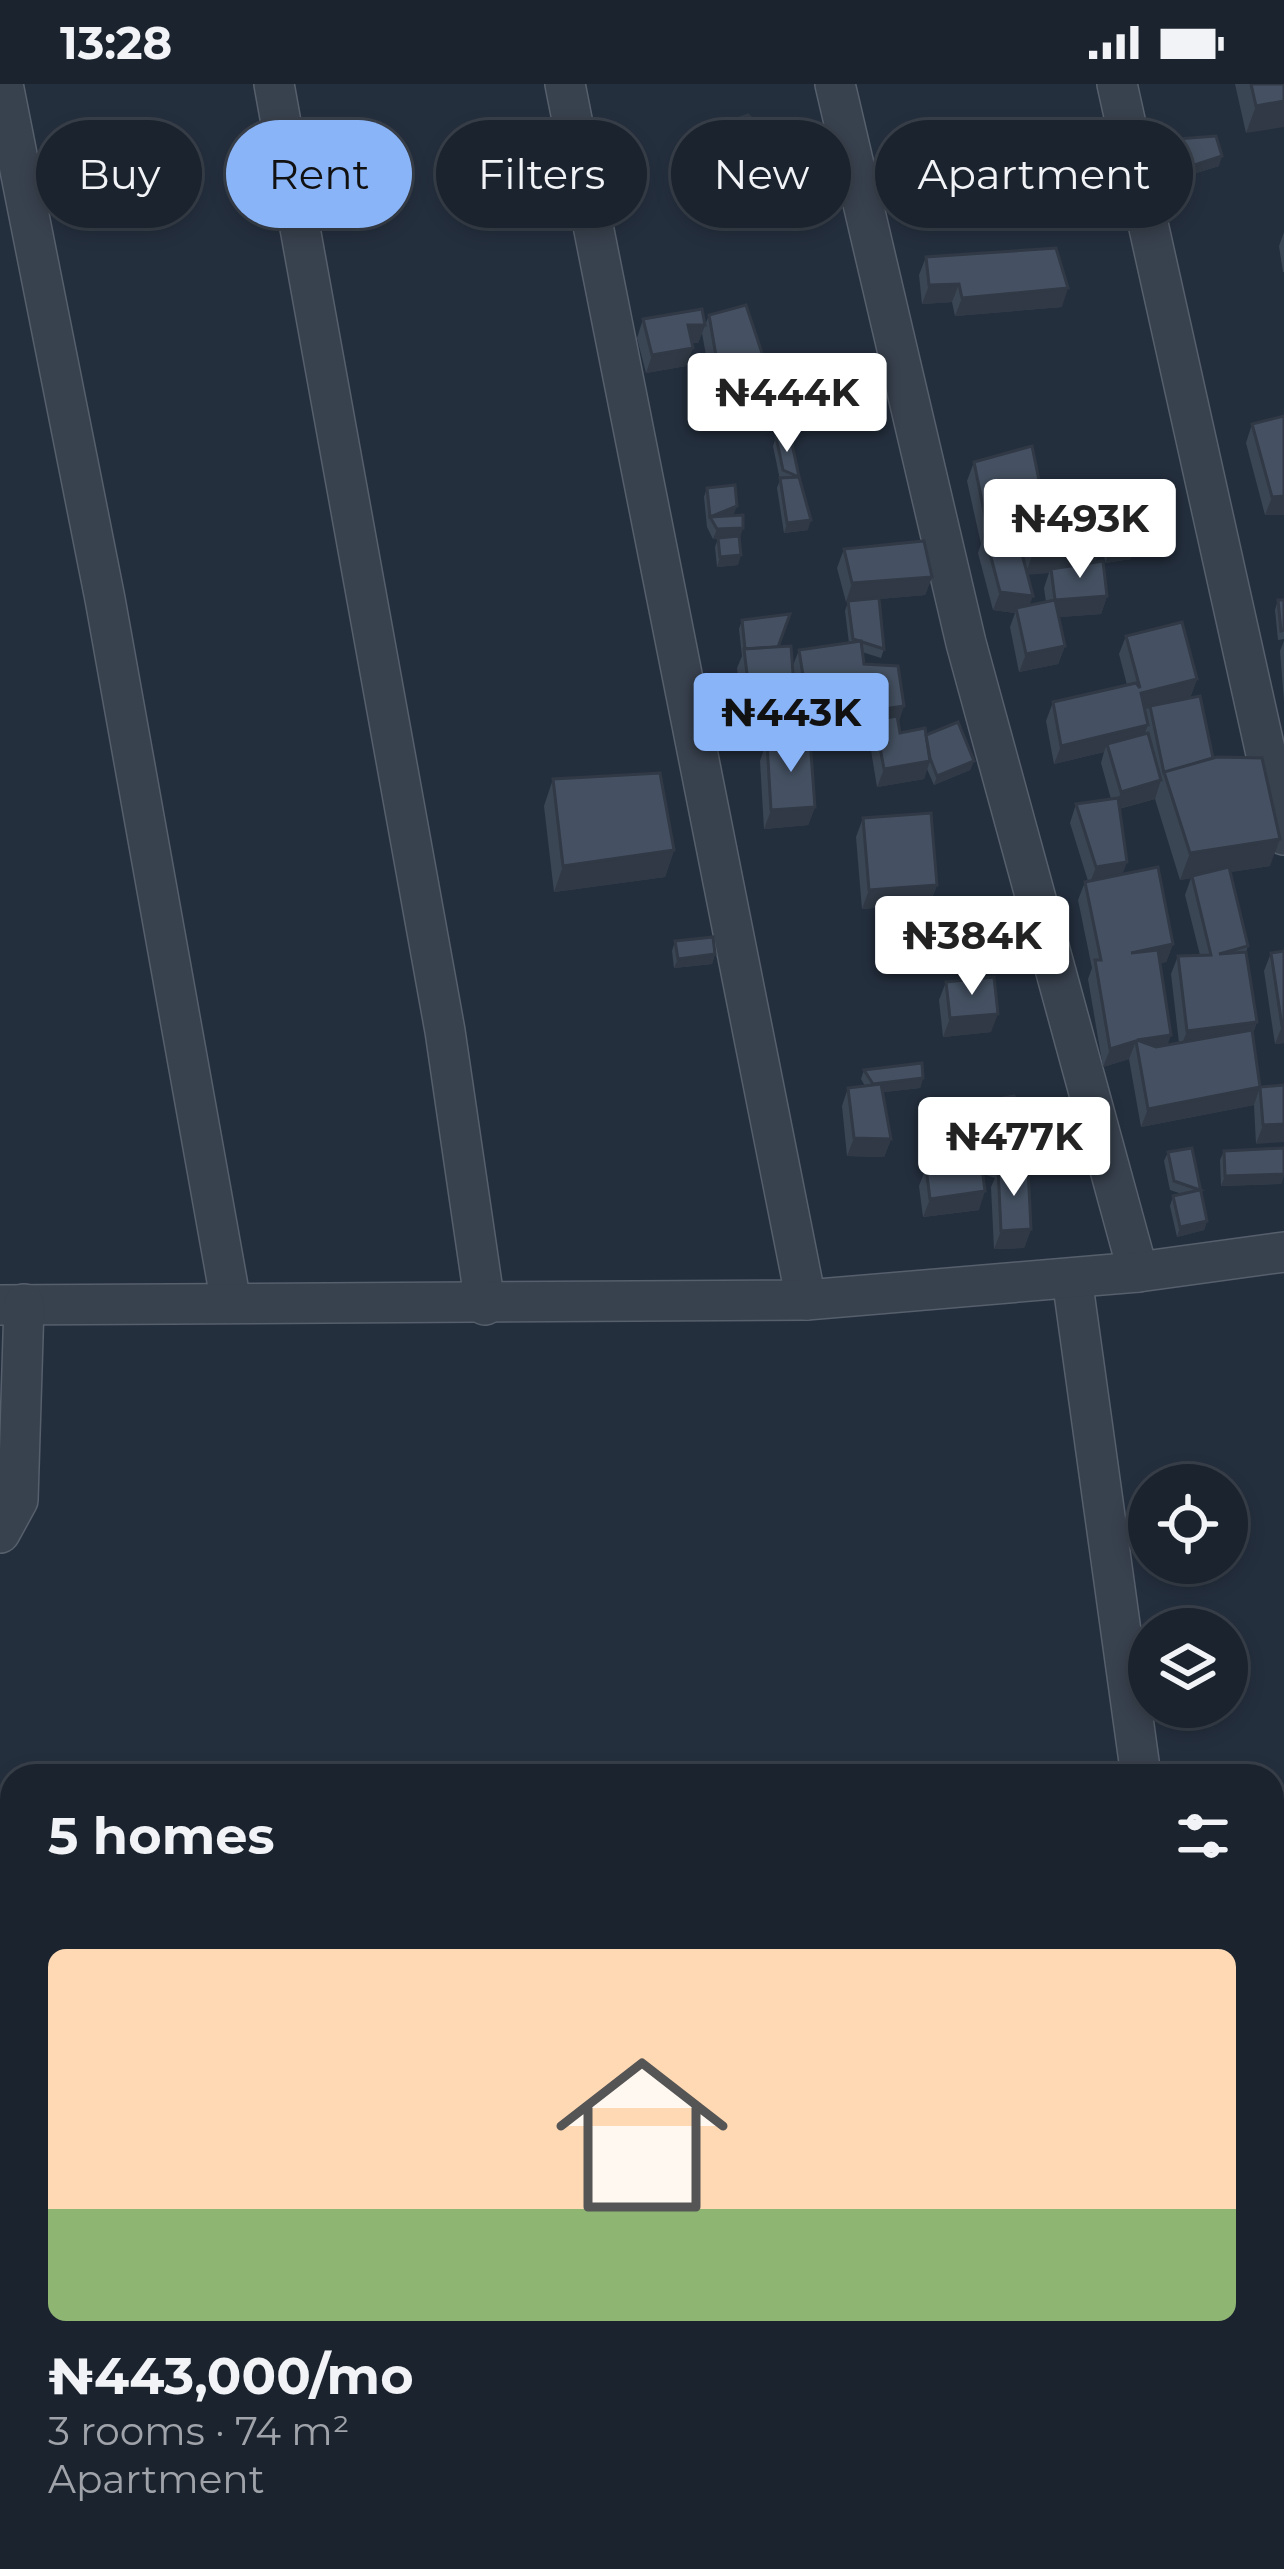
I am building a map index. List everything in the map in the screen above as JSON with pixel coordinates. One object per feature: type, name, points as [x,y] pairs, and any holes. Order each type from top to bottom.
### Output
[{"type":"street","points":[[3,84],[105,599],[231,1303]]},
{"type":"street","points":[[274,84],[441,1008],[485,1305]]},
{"type":"street","points":[[565,84],[806,1300]]},
{"type":"street","points":[[836,84],[966,643],[1138,1272]]},
{"type":"street","points":[[1118,84],[1284,835]]},
{"type":"street","points":[[0,1533],[19,1500],[12,1305],[806,1300],[1138,1272],[1284,1252]]},
{"type":"street","points":[[1072,1278],[1139,1764]]},
{"type":"building","points":[[1251,84],[1284,84],[1284,101],[1256,106]]},
{"type":"building","points":[[1216,136],[1222,156],[1193,165],[1193,138]]},
{"type":"building","points":[[1056,248],[1068,288],[962,298],[959,284],[929,285],[926,257]]},
{"type":"building","points":[[746,305],[768,371],[749,377],[750,396],[714,401],[707,384],[720,379],[709,315]]},
{"type":"building","points":[[702,309],[705,325],[688,325],[693,348],[652,355],[643,319]]},
{"type":"building","points":[[1284,416],[1284,496],[1272,497],[1252,424]]},
{"type":"building","points":[[790,434],[799,477],[783,470],[776,437]]},
{"type":"building","points":[[1032,446],[1047,519],[987,526],[974,462]]},
{"type":"building","points":[[799,477],[811,520],[787,523],[780,478]]},
{"type":"building","points":[[735,485],[737,506],[710,517],[707,488]]},
{"type":"building","points":[[743,515],[743,528],[717,529],[710,517]]},
{"type":"building","points":[[1088,520],[1099,552],[1032,556],[1021,528]]},
{"type":"building","points":[[1130,526],[1134,549],[1109,553],[1105,530]]},
{"type":"building","points":[[1015,527],[1033,596],[1000,592],[985,534]]},
{"type":"building","points":[[739,536],[741,555],[720,557],[718,538]]},
{"type":"building","points":[[924,541],[932,577],[852,583],[844,549]]},
{"type":"building","points":[[1103,561],[1107,596],[1055,600],[1051,569]]},
{"type":"building","points":[[879,598],[884,649],[853,639],[848,601]]},
{"type":"building","points":[[1055,600],[1065,646],[1026,654],[1016,608]]},
{"type":"building","points":[[1278,600],[1284,600],[1281,631]]},
{"type":"building","points":[[790,614],[778,647],[745,649],[742,620]]},
{"type":"building","points":[[1182,622],[1197,679],[1141,693],[1148,725],[1061,746],[1053,702],[1136,683],[1140,688],[1126,636]]},
{"type":"building","points":[[861,641],[864,664],[898,666],[904,706],[810,720],[799,650]]},
{"type":"building","points":[[791,646],[797,728],[754,733],[744,649]]},
{"type":"building","points":[[1200,696],[1213,758],[1164,773],[1150,706]]},
{"type":"building","points":[[897,716],[900,733],[925,728],[930,761],[884,769],[875,720]]},
{"type":"building","points":[[958,722],[974,761],[937,776],[926,735]]},
{"type":"building","points":[[1148,733],[1161,780],[1121,792],[1107,744]]},
{"type":"building","points":[[810,740],[815,807],[771,810],[767,743]]},
{"type":"building","points":[[1217,757],[1262,758],[1280,839],[1190,853],[1164,772]]},
{"type":"building","points":[[660,773],[674,850],[563,866],[553,779]]},
{"type":"building","points":[[1118,798],[1127,862],[1096,867],[1076,804]]},
{"type":"building","points":[[931,813],[937,885],[869,890],[863,818]]},
{"type":"building","points":[[1158,867],[1173,944],[1131,953],[1158,950],[1171,1035],[1137,1040],[1156,1047],[1252,1030],[1260,1087],[1148,1109],[1136,1041],[1110,1049],[1095,960],[1101,960],[1085,882]]},
{"type":"building","points":[[1229,867],[1248,946],[1219,954],[1246,952],[1257,1022],[1187,1031],[1178,956],[1211,955],[1192,876]]},
{"type":"building","points":[[713,937],[715,954],[678,959],[675,941]]},
{"type":"building","points":[[1284,951],[1284,1026],[1282,1026],[1271,953]]},
{"type":"building","points":[[994,977],[998,1014],[950,1018],[946,982]]},
{"type":"building","points":[[922,1063],[923,1078],[873,1084],[864,1070]]},
{"type":"building","points":[[881,1084],[891,1139],[854,1138],[848,1088]]},
{"type":"building","points":[[1284,1085],[1284,1124],[1263,1125],[1260,1087]]},
{"type":"building","points":[[1014,1096],[1028,1167],[983,1154],[971,1104]]},
{"type":"building","points":[[1192,1148],[1207,1221],[1180,1227],[1173,1196],[1200,1190],[1174,1181],[1168,1152]]},
{"type":"building","points":[[1284,1148],[1284,1174],[1225,1176],[1224,1151]]},
{"type":"building","points":[[981,1159],[985,1191],[930,1199],[926,1168]]},
{"type":"building","points":[[1028,1167],[1031,1229],[1001,1231],[998,1168]]}]
